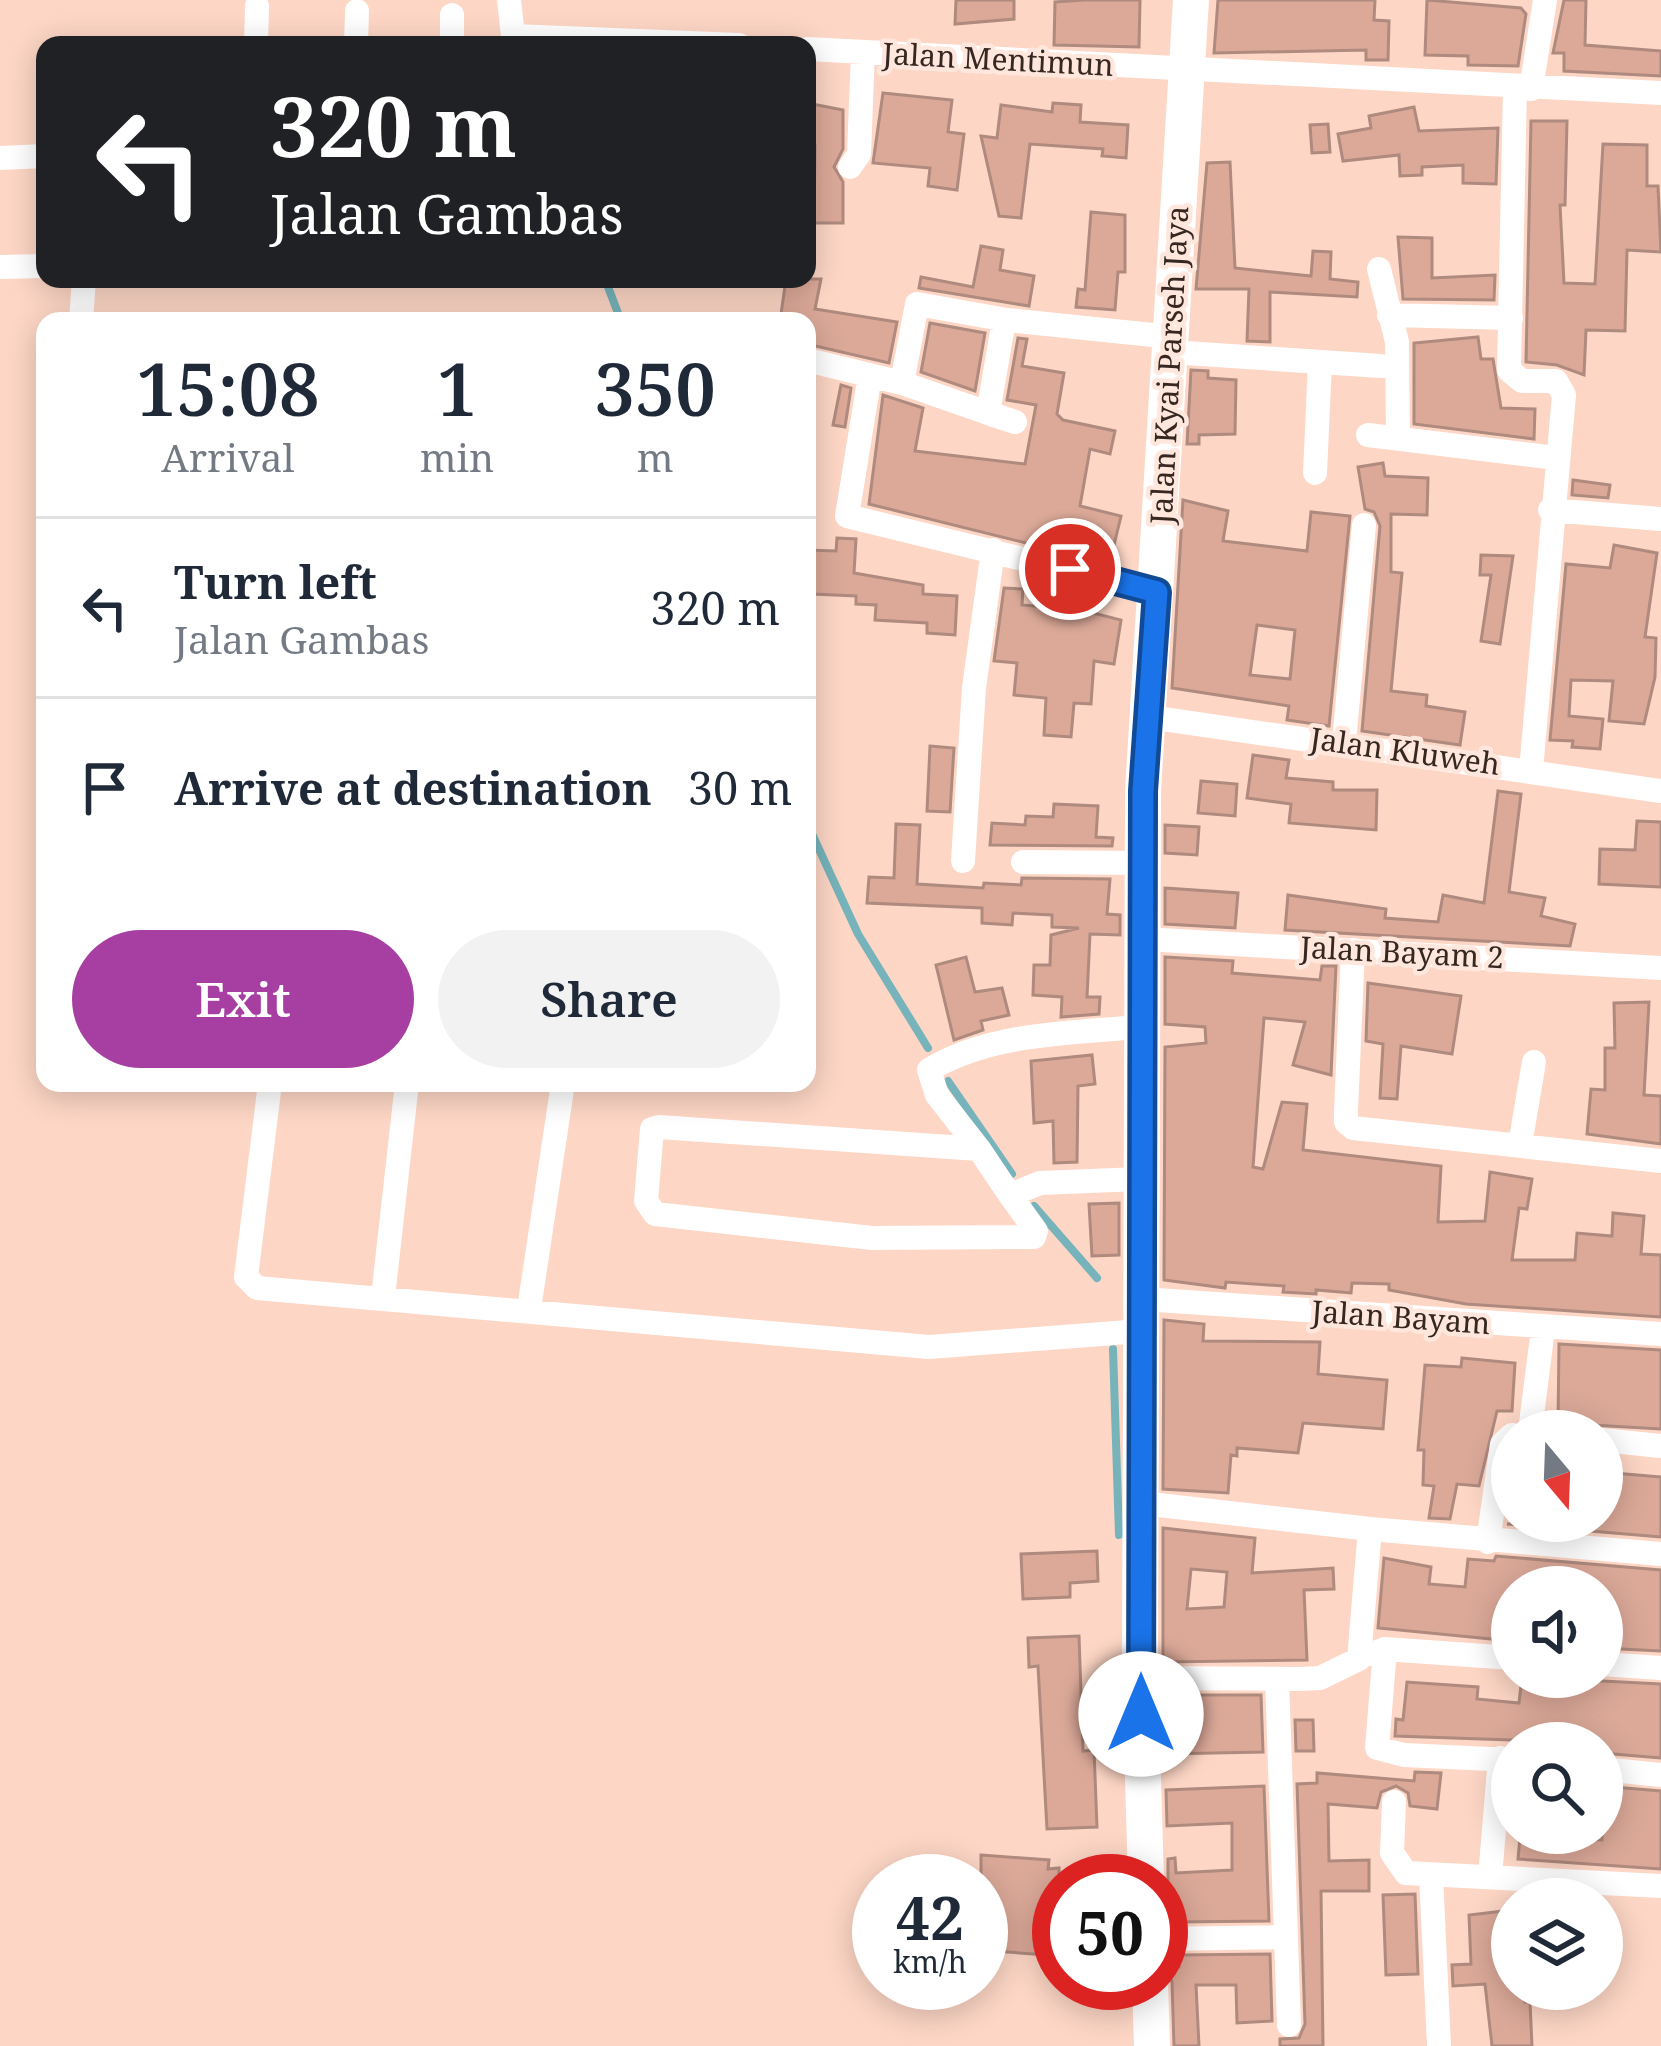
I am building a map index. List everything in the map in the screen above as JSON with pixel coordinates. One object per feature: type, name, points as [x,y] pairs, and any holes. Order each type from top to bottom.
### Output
[{"type":"main road","name":"Jalan Kyai Parseh Jaya","points":[[1145,1854],[1140,1678],[1143,863],[1191,0]]},
{"type":"main road","points":[[1151,2010],[1152,2046]]},
{"type":"street","points":[[509,0],[511,36]]},
{"type":"street","points":[[1532,771],[1562,387],[1556,381],[1513,377],[1511,318],[1523,88],[1545,0]]},
{"type":"street","points":[[256,36],[257,6]]},
{"type":"street","points":[[356,36],[357,11]]},
{"type":"street","points":[[452,15],[452,36]]},
{"type":"street","name":"Jalan Mentimun","points":[[816,49],[1661,93]]},
{"type":"street","points":[[850,167],[859,154],[862,52]]},
{"type":"street","points":[[0,158],[36,156]]},
{"type":"street","points":[[0,267],[36,266]]},
{"type":"street","points":[[1379,269],[1401,378],[1399,439]]},
{"type":"street","points":[[902,383],[915,305],[1171,344],[1381,366]]},
{"type":"street","points":[[1389,315],[1511,318]]},
{"type":"street","points":[[988,413],[1004,320]]},
{"type":"street","points":[[816,362],[902,383],[1016,422]]},
{"type":"street","points":[[1315,473],[1320,362]]},
{"type":"street","points":[[869,375],[845,513],[853,519],[1157,592]]},
{"type":"street","points":[[1368,435],[1556,458]]},
{"type":"street","points":[[1550,510],[1661,519]]},
{"type":"street","points":[[1344,742],[1364,524]]},
{"type":"street","points":[[963,862],[974,688],[993,550]]},
{"type":"street","name":"Jalan Kluweh","points":[[1149,717],[1660,790]]},
{"type":"street","points":[[1660,790],[1661,763]]},
{"type":"street","points":[[1023,862],[1143,863]]},
{"type":"street","name":"Jalan Bayam 2","points":[[1143,940],[1661,968]]},
{"type":"street","points":[[1352,950],[1346,1122],[1370,1131],[1661,1161]]},
{"type":"street","points":[[979,1149],[659,1127],[652,1129],[646,1202],[655,1214],[872,1238],[1034,1237],[1036,1231],[979,1149],[938,1095],[929,1070],[948,1058],[1010,1041],[1139,1027]]},
{"type":"street","points":[[1520,1145],[1534,1062]]},
{"type":"street","name":"Jalan Bayam","points":[[269,1092],[249,1286],[929,1347],[1142,1315],[1661,1334]]},
{"type":"street","points":[[383,1297],[406,1092]]},
{"type":"street","points":[[530,1309],[562,1092]]},
{"type":"street","points":[[1010,1195],[1040,1184],[1139,1179]]},
{"type":"street","points":[[1532,1410],[1544,1329]]},
{"type":"street","points":[[1623,1442],[1661,1446]]},
{"type":"street","points":[[1141,1503],[1488,1542],[1661,1555]]},
{"type":"street","points":[[1488,1542],[1491,1521]]},
{"type":"street","points":[[1359,1659],[1370,1529]]},
{"type":"street","points":[[1140,1678],[1320,1678],[1385,1649],[1491,1657]]},
{"type":"street","points":[[1385,1649],[1377,1748],[1404,1755],[1491,1758]]},
{"type":"street","points":[[1623,1665],[1661,1668]]},
{"type":"street","points":[[1277,1678],[1289,2025]]},
{"type":"street","points":[[1623,1771],[1661,1775]]},
{"type":"street","points":[[1394,1802],[1393,1861],[1406,1874],[1495,1878]]},
{"type":"street","points":[[1490,1877],[1493,1854]]},
{"type":"street","points":[[1431,1875],[1439,2046]]},
{"type":"street","points":[[1623,1888],[1661,1886]]},
{"type":"street","points":[[1188,1939],[1285,1937]]},
{"type":"building","points":[[956,0],[1014,0],[1014,19],[955,24]]},
{"type":"building","points":[[1140,0],[1139,47],[1054,45],[1055,2]]},
{"type":"building","points":[[1218,0],[1375,0],[1374,20],[1389,21],[1388,60],[1366,60],[1366,50],[1214,53]]},
{"type":"building","points":[[1427,0],[1521,8],[1526,14],[1518,66],[1468,65],[1468,56],[1425,55]]},
{"type":"building","points":[[1564,0],[1586,0],[1585,45],[1661,51],[1661,76],[1564,71],[1564,53],[1553,53]]},
{"type":"building","points":[[883,93],[952,100],[948,132],[964,134],[957,190],[928,186],[930,168],[873,163]]},
{"type":"building","points":[[1053,103],[1081,105],[1080,122],[1128,125],[1126,158],[1102,156],[1103,149],[1030,144],[1021,218],[999,216],[981,136],[997,138],[1001,105],[1052,112]]},
{"type":"building","points":[[816,105],[843,110],[843,149],[834,167],[843,182],[843,223],[816,223]]},
{"type":"building","points":[[1414,107],[1419,131],[1498,128],[1496,184],[1463,183],[1463,165],[1422,167],[1422,175],[1400,176],[1399,155],[1343,161],[1338,134],[1371,128],[1369,116]]},
{"type":"building","points":[[1531,121],[1567,121],[1565,205],[1560,205],[1564,283],[1595,284],[1603,144],[1647,145],[1647,186],[1658,186],[1661,252],[1627,250],[1625,331],[1586,330],[1584,375],[1557,365],[1526,362]]},
{"type":"building","points":[[1328,124],[1330,152],[1312,153],[1310,125]]},
{"type":"building","points":[[1230,162],[1235,268],[1311,276],[1313,251],[1331,252],[1330,279],[1358,282],[1357,297],[1270,292],[1270,342],[1247,341],[1249,289],[1196,289],[1207,163]]},
{"type":"building","points":[[1091,212],[1125,215],[1125,272],[1118,272],[1115,310],[1076,307],[1078,289],[1085,290]]},
{"type":"building","points":[[1398,237],[1432,238],[1432,278],[1495,275],[1494,300],[1403,299]]},
{"type":"building","points":[[981,246],[1003,250],[1000,270],[1034,276],[1029,306],[919,288],[921,277],[973,287]]},
{"type":"building","points":[[816,279],[821,279],[815,309],[897,322],[889,363],[816,346],[816,312],[781,312],[785,288],[816,288]]},
{"type":"building","points":[[930,323],[985,333],[975,391],[921,372]]},
{"type":"building","points":[[1478,337],[1481,359],[1493,359],[1501,408],[1535,409],[1534,439],[1414,424],[1414,343]]},
{"type":"building","points":[[1018,338],[1027,339],[1022,366],[1064,373],[1057,414],[1063,420],[1115,431],[1110,454],[1090,449],[1080,506],[1121,516],[1114,545],[1073,538],[1070,554],[869,504],[883,395],[923,408],[915,451],[1025,464],[1036,405],[1007,400]]},
{"type":"building","points":[[1191,370],[1208,371],[1208,378],[1236,380],[1235,434],[1199,435],[1199,444],[1187,444]]},
{"type":"building","points":[[841,385],[851,388],[845,427],[833,425]]},
{"type":"building","points":[[1383,463],[1385,476],[1428,478],[1427,515],[1391,514],[1391,572],[1402,573],[1391,691],[1427,695],[1426,706],[1465,712],[1460,745],[1362,731],[1380,526],[1374,512],[1365,509],[1358,467]]},
{"type":"building","points":[[1573,480],[1610,485],[1608,498],[1572,495]]},
{"type":"building","points":[[1183,500],[1228,511],[1223,541],[1307,551],[1311,512],[1350,516],[1329,726],[1287,720],[1289,706],[1172,688]],"holes":[[[1257,625],[1295,630],[1290,679],[1250,675]]]},
{"type":"building","points":[[837,538],[856,539],[854,573],[923,585],[923,594],[957,596],[955,635],[927,633],[927,623],[875,620],[876,605],[856,604],[856,596],[816,594],[816,550],[836,551]]},
{"type":"building","points":[[1614,545],[1657,553],[1645,637],[1656,638],[1655,677],[1644,724],[1609,721],[1613,681],[1571,680],[1569,716],[1603,719],[1600,749],[1572,747],[1573,741],[1550,740],[1566,564],[1610,568]]},
{"type":"building","points":[[1481,555],[1513,556],[1500,644],[1481,641],[1491,575],[1480,575]]},
{"type":"building","points":[[1004,588],[1023,589],[1022,605],[1082,610],[1121,620],[1114,664],[1094,661],[1091,704],[1074,703],[1071,737],[1044,735],[1046,698],[1014,695],[1017,663],[994,661]]},
{"type":"building","points":[[930,746],[954,748],[950,812],[927,811]]},
{"type":"building","points":[[1253,755],[1289,760],[1286,778],[1333,782],[1333,790],[1377,790],[1376,830],[1289,823],[1291,804],[1247,798]]},
{"type":"building","points":[[1201,781],[1237,784],[1235,816],[1198,813]]},
{"type":"building","points":[[1498,791],[1521,794],[1509,892],[1545,898],[1541,916],[1575,924],[1570,946],[1285,930],[1288,895],[1386,909],[1385,918],[1438,922],[1443,895],[1484,903]]},
{"type":"building","points":[[1054,804],[1098,806],[1096,837],[1113,838],[1112,846],[990,845],[992,823],[1025,825],[1026,816],[1053,817]]},
{"type":"building","points":[[1637,821],[1661,822],[1661,887],[1599,884],[1600,849],[1635,850]]},
{"type":"building","points":[[896,824],[920,825],[917,884],[983,888],[984,883],[1021,885],[1022,878],[1110,879],[1107,914],[1120,915],[1120,935],[1090,934],[1087,997],[1100,997],[1099,1014],[1061,1017],[1062,997],[1033,995],[1034,965],[1050,965],[1051,935],[1079,928],[1052,927],[1052,915],[1013,913],[1012,925],[982,923],[982,908],[867,903],[869,877],[894,878]]},
{"type":"building","points":[[1165,825],[1199,827],[1197,855],[1165,853]]},
{"type":"building","points":[[1165,888],[1238,893],[1235,928],[1165,924]]},
{"type":"building","points":[[966,957],[975,992],[1002,988],[1009,1015],[981,1021],[983,1030],[954,1040],[936,965]]},
{"type":"building","points":[[1165,957],[1233,961],[1232,973],[1320,980],[1322,966],[1336,966],[1331,1075],[1293,1065],[1305,1022],[1264,1018],[1253,1167],[1263,1169],[1282,1102],[1307,1104],[1303,1150],[1441,1166],[1438,1222],[1485,1221],[1490,1172],[1532,1179],[1527,1209],[1519,1208],[1512,1260],[1575,1260],[1577,1233],[1612,1236],[1613,1213],[1644,1216],[1641,1254],[1661,1255],[1661,1317],[1466,1304],[1389,1290],[1389,1284],[1352,1283],[1351,1293],[1316,1290],[1316,1294],[1283,1292],[1284,1286],[1226,1282],[1225,1288],[1164,1280],[1165,1047],[1206,1043],[1205,1027],[1165,1024]]},
{"type":"building","points":[[1368,983],[1461,996],[1452,1054],[1401,1046],[1397,1099],[1380,1098],[1383,1044],[1366,1041]]},
{"type":"building","points":[[1649,1002],[1644,1095],[1661,1096],[1661,1144],[1587,1134],[1591,1089],[1605,1090],[1605,1048],[1615,1048],[1614,1003]]},
{"type":"building","points":[[1092,1055],[1095,1084],[1078,1086],[1077,1162],[1054,1163],[1053,1121],[1034,1123],[1031,1061]]},
{"type":"building","points":[[1119,1203],[1119,1255],[1092,1256],[1089,1204]]},
{"type":"building","points":[[1164,1320],[1204,1324],[1203,1341],[1320,1342],[1318,1374],[1387,1380],[1383,1429],[1303,1423],[1298,1453],[1237,1448],[1237,1456],[1231,1455],[1228,1493],[1163,1489]]},
{"type":"building","points":[[1559,1344],[1661,1350],[1661,1429],[1623,1427],[1623,1410],[1558,1410]]},
{"type":"building","points":[[1462,1358],[1515,1363],[1512,1410],[1491,1410],[1491,1436],[1479,1486],[1457,1484],[1450,1519],[1429,1518],[1434,1486],[1423,1485],[1424,1450],[1418,1450],[1425,1365],[1461,1367]]},
{"type":"building","points":[[1623,1474],[1661,1477],[1661,1537],[1623,1534]]},
{"type":"building","points":[[1163,1528],[1255,1538],[1252,1573],[1333,1568],[1334,1589],[1304,1590],[1307,1660],[1163,1662]],"holes":[[[1191,1569],[1227,1572],[1224,1607],[1187,1609]]]},
{"type":"building","points":[[1097,1551],[1098,1581],[1070,1583],[1070,1597],[1023,1599],[1021,1554]]},
{"type":"building","points":[[1496,1556],[1614,1566],[1491,1566],[1491,1639],[1378,1628],[1384,1558],[1431,1567],[1429,1584],[1465,1587],[1468,1559],[1494,1561]]},
{"type":"building","points":[[1623,1567],[1661,1570],[1661,1651],[1623,1649]]},
{"type":"building","points":[[1079,1636],[1083,1751],[1094,1750],[1097,1827],[1047,1829],[1038,1666],[1029,1667],[1028,1638]]},
{"type":"building","points":[[1407,1682],[1478,1687],[1477,1699],[1519,1703],[1520,1698],[1623,1698],[1623,1682],[1661,1684],[1661,1758],[1623,1755],[1623,1722],[1491,1722],[1491,1739],[1395,1736],[1396,1719],[1403,1720]]},
{"type":"building","points":[[1163,1695],[1261,1695],[1263,1752],[1165,1754]]},
{"type":"building","points":[[1295,1720],[1313,1720],[1314,1751],[1296,1751]]},
{"type":"building","points":[[1415,1772],[1441,1773],[1437,1809],[1410,1806],[1408,1793],[1396,1786],[1381,1792],[1377,1808],[1328,1804],[1329,1861],[1369,1860],[1369,1891],[1321,1891],[1323,2046],[1280,2046],[1280,2039],[1299,2038],[1305,2024],[1297,1784],[1317,1783],[1317,1773],[1414,1781]]},
{"type":"building","points":[[1264,1786],[1269,1921],[1188,1922],[1188,1872],[1232,1870],[1232,1823],[1167,1826],[1166,1790]]},
{"type":"building","points":[[1623,1788],[1661,1791],[1661,1869],[1518,1859],[1518,1854],[1623,1854]]},
{"type":"building","points":[[1008,1857],[1032,1859],[1032,1954],[1008,1952]]},
{"type":"building","points":[[1415,1894],[1418,1974],[1386,1975],[1383,1895]]},
{"type":"building","points":[[1491,1912],[1491,2010],[1530,2010],[1532,2046],[1492,2046],[1485,1984],[1453,1986],[1452,1965],[1471,1964],[1469,1915]]},
{"type":"building","points":[[1270,1954],[1272,2021],[1237,2023],[1236,1985],[1196,1985],[1199,2046],[1174,2046],[1173,2010],[1188,2010],[1188,1955]]},
{"type":"waterway","points":[[608,288],[618,312]]},
{"type":"waterway","points":[[816,843],[858,934],[928,1048]]},
{"type":"waterway","points":[[948,1081],[1012,1174]]},
{"type":"waterway","points":[[1034,1206],[1097,1278]]},
{"type":"waterway","points":[[1113,1349],[1119,1535]]},
{"type":"route","points":[[1070,569],[1157,592],[1143,791],[1139,1027],[1141,1714]]}]
